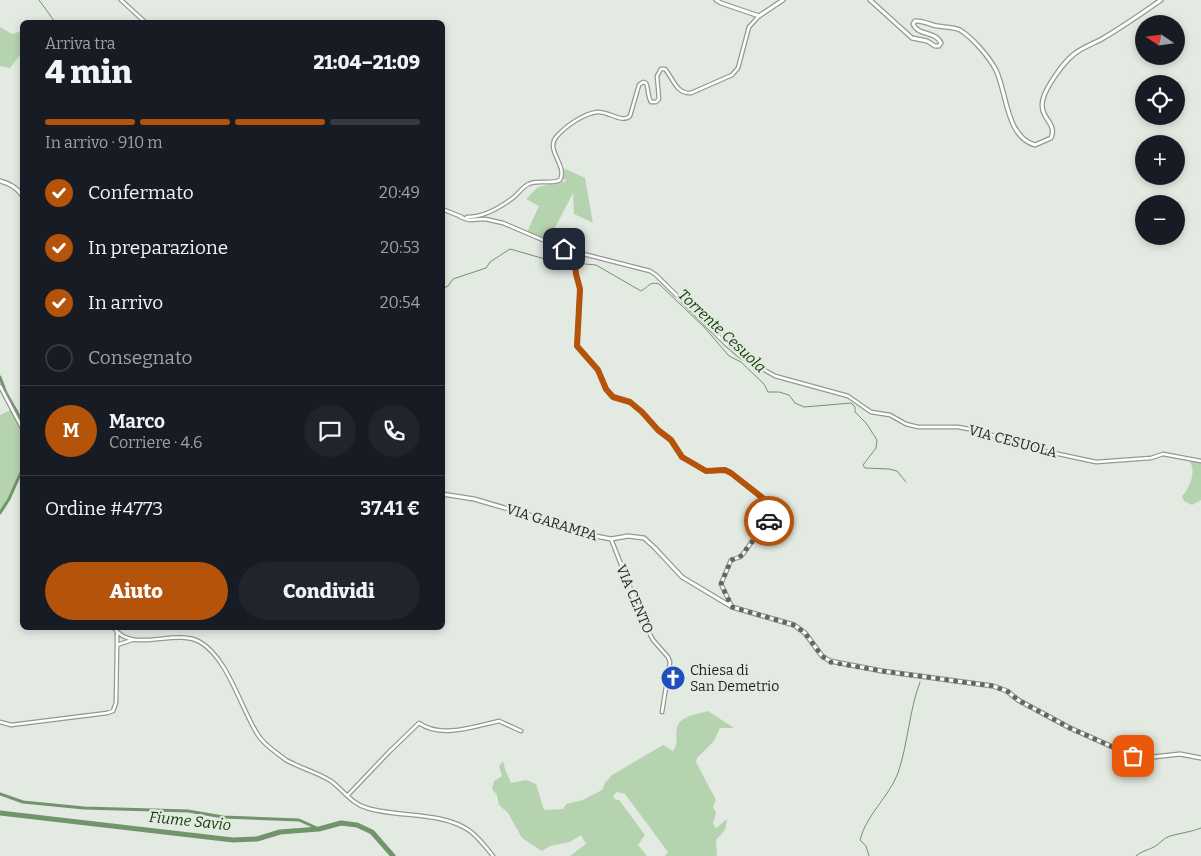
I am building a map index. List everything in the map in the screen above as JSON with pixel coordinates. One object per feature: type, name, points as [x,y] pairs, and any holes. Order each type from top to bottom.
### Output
[{"type":"street","points":[[121,0],[143,20]]},
{"type":"street","points":[[716,0],[760,16]]},
{"type":"street","points":[[445,210],[460,217],[478,216],[497,208],[515,196],[526,184],[533,182],[553,183],[560,180],[562,170],[552,148],[555,138],[583,117],[596,112],[608,113],[622,120],[627,119],[630,116],[639,85],[642,82],[646,83],[648,97],[651,102],[656,102],[659,99],[657,76],[661,68],[668,72],[680,91],[686,93],[691,93],[732,75],[738,68],[749,27],[760,16],[783,0]]},
{"type":"street","points":[[870,0],[912,38],[927,41],[935,46],[939,46],[941,43],[936,36],[914,28],[913,24],[915,21],[919,21],[934,26],[959,30],[976,44],[988,56],[996,70],[1013,124],[1026,143],[1035,145],[1051,138],[1054,131],[1042,110],[1043,100],[1049,87],[1071,56],[1081,48],[1098,41],[1124,25],[1161,0]]},
{"type":"street","points":[[0,181],[18,189],[20,192]]},
{"type":"street","name":"VIA CESUOLA","points":[[460,217],[469,220],[485,219],[503,223],[574,253],[650,271],[740,356],[775,376],[848,396],[871,412],[890,415],[906,424],[918,427],[958,427],[985,432],[1035,449],[1096,462],[1151,458],[1163,454],[1201,461]]},
{"type":"street","points":[[574,253],[580,289],[577,346],[598,370],[606,389],[613,397],[630,402],[642,412],[658,430],[671,440],[682,457],[706,471],[725,470],[731,473],[768,502],[773,511],[770,520],[761,533],[740,557],[731,560],[728,565],[721,584],[732,607]]},
{"type":"street","points":[[0,386],[20,424]]},
{"type":"street","name":"VIA GARAMPA","points":[[445,494],[474,498],[553,522],[585,534],[611,539],[628,536],[644,538],[682,577],[732,607],[794,625],[805,633],[822,656],[830,662],[993,686],[1007,691],[1018,700],[1070,728],[1133,756],[1152,757],[1180,754],[1201,758]]},
{"type":"street","name":"VIA CENTO","points":[[611,539],[644,625],[652,640],[668,657],[670,662],[662,712]]},
{"type":"street","points":[[117,632],[123,637],[133,640]]},
{"type":"street","points":[[0,722],[11,726],[113,711],[116,703],[117,632]]},
{"type":"street","points":[[117,645],[133,640],[185,638],[203,644],[220,664],[240,698],[258,736],[265,744],[286,760],[328,779],[358,805],[371,809],[443,819],[468,830],[478,838],[493,856]]},
{"type":"street","points":[[348,795],[419,723],[424,726],[453,731],[465,730],[499,721],[521,731]]},
{"type":"green space","points":[[0,27],[12,34],[20,32],[20,55],[10,68],[0,66]]},
{"type":"green space","points":[[566,169],[585,178],[593,223],[574,214],[573,193],[548,241],[527,232],[539,206],[526,199],[538,187],[567,181],[562,178],[563,170]]},
{"type":"green space","points":[[10,410],[20,427],[20,472],[9,499],[0,512],[0,415]]},
{"type":"green space","points":[[1189,460],[1201,462],[1201,500],[1192,505],[1184,501],[1182,496],[1192,479],[1192,469]]},
{"type":"green space","points":[[708,711],[734,728],[720,728],[714,741],[697,758],[696,762],[716,800],[713,807],[716,813],[713,823],[716,828],[727,819],[725,830],[716,840],[717,856],[665,856],[668,852],[625,794],[617,792],[613,796],[616,800],[619,800],[645,835],[638,845],[647,856],[570,856],[586,844],[581,835],[570,842],[550,846],[542,851],[522,838],[508,813],[499,805],[497,795],[492,789],[494,781],[502,776],[499,766],[503,761],[511,783],[526,780],[536,784],[544,810],[563,809],[566,804],[583,800],[602,790],[612,775],[663,745],[673,751],[678,724],[685,718]]},
{"type":"waterway","name":"Torrente Cesuola","points":[[39,0],[54,20]]},
{"type":"waterway","name":"Torrente Cesuola","points":[[445,288],[453,279],[486,268],[490,262],[510,249],[552,261],[596,265],[641,291],[651,284],[659,284],[704,327],[729,356],[741,362],[764,384],[768,392],[779,392],[789,395],[795,403],[804,407],[851,403],[855,407],[855,412],[866,423],[877,440],[876,448],[863,465],[865,468],[897,471],[906,482]]},
{"type":"waterway","points":[[0,377],[6,393],[20,418]]},
{"type":"waterway","points":[[0,513],[9,499],[20,474]]},
{"type":"waterway","points":[[869,856],[866,846],[860,840],[867,822],[898,773],[913,704],[920,682]]},
{"type":"waterway","points":[[0,794],[23,802],[84,808],[188,811],[223,817],[299,820],[319,829]]},
{"type":"waterway","name":"Fiume Savio","points":[[0,813],[233,840],[257,839],[280,832],[319,829],[341,823],[357,825],[372,832],[393,856]]},
{"type":"waterway","points":[[1136,856],[1156,846],[1168,837],[1201,828]]},
{"type":"way so far","points":[[769,521],[740,557],[731,560],[728,565],[721,584],[732,607],[794,625],[805,633],[822,656],[830,662],[993,686],[1007,691],[1018,700],[1070,728],[1133,756]]},
{"type":"place","name":"Chiesa di San Demetrio","points":[[673,678]]},
{"type":"route","points":[[564,249],[574,253],[580,289],[577,346],[598,370],[606,389],[613,397],[630,402],[642,412],[658,430],[675,444],[682,457],[706,471],[725,470],[731,473],[768,502],[773,511],[769,521]]}]
